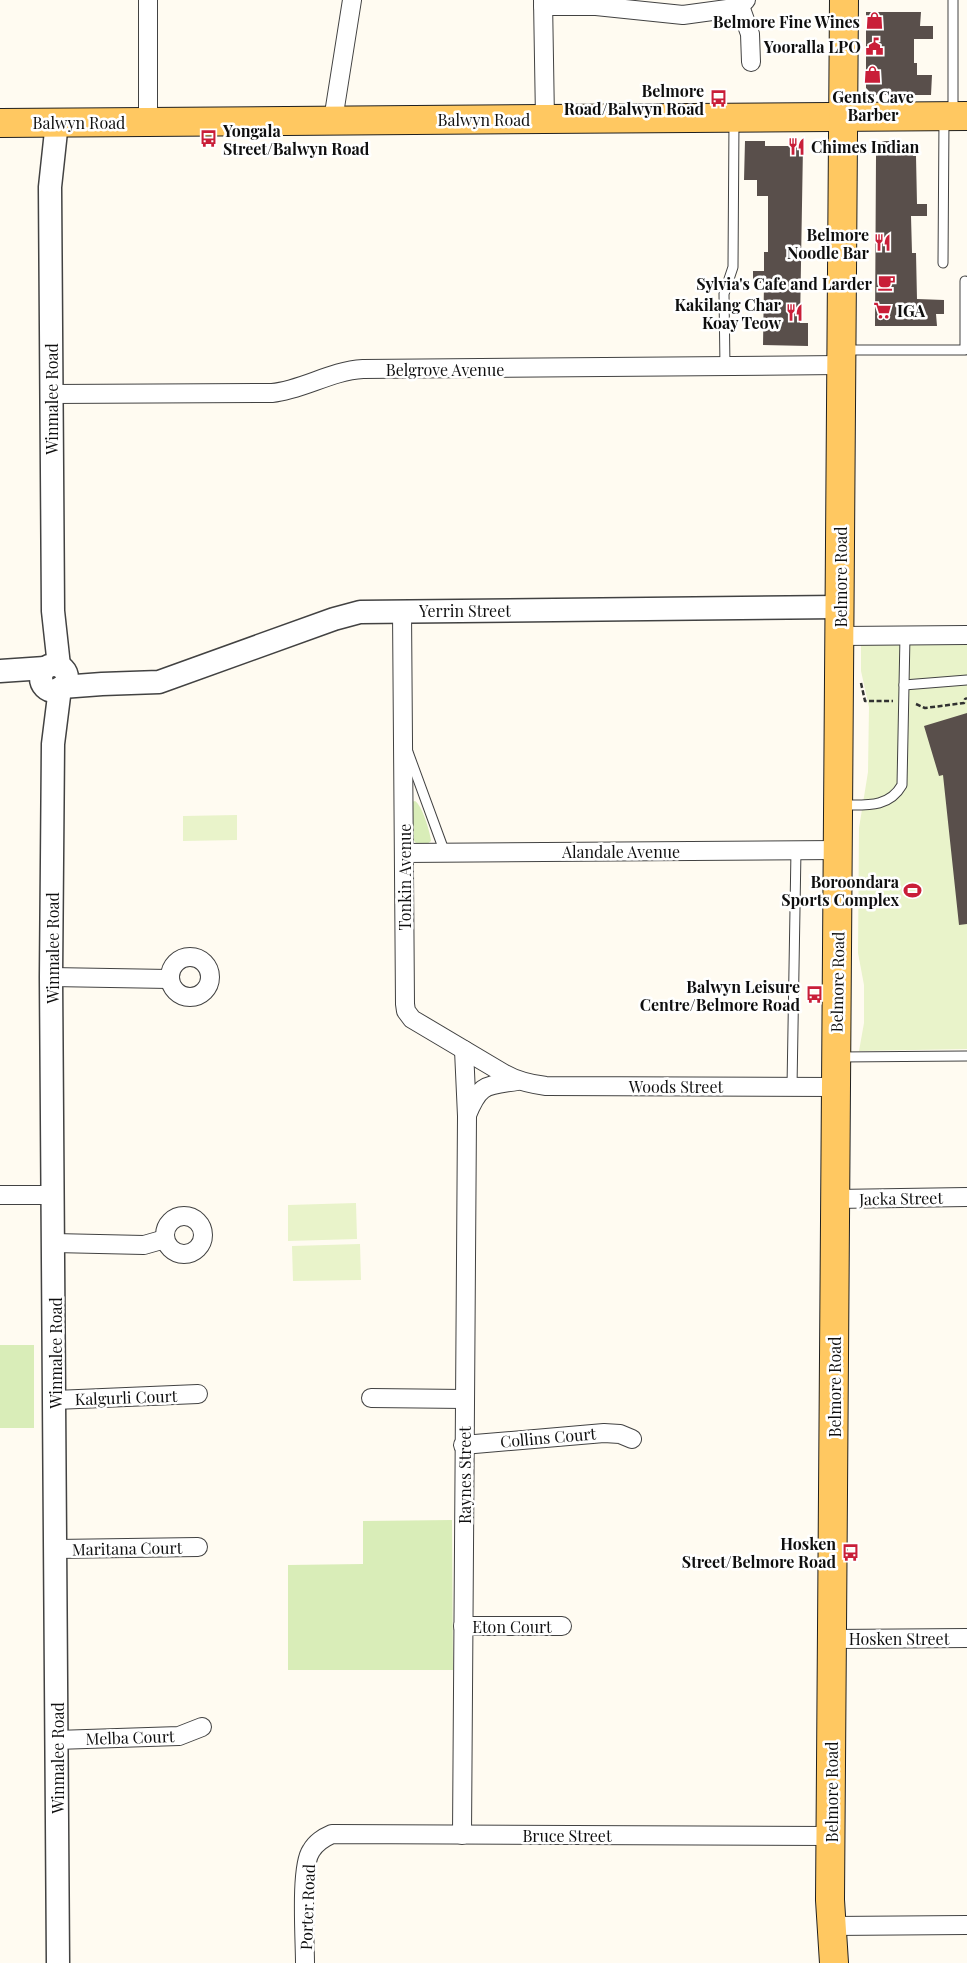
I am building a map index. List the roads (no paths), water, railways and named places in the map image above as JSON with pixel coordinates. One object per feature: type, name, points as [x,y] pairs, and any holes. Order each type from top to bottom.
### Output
[{"type":"main road","name":"Belmore Road","points":[[834,1963],[831,1926],[830,1836],[844,0]]},
{"type":"main road","name":"Balwyn Road","points":[[0,123],[955,116]]},
{"type":"street","points":[[148,0],[148,122]]},
{"type":"street","points":[[334,120],[352,0]]},
{"type":"street","points":[[545,119],[543,8],[596,6],[683,15],[743,3],[750,34],[751,62]]},
{"type":"street","name":"Winmalee Road","points":[[50,122],[53,611],[51,978],[58,1963]]},
{"type":"street","name":"Belgrove Avenue","points":[[51,394],[272,393],[344,371],[363,369],[725,367],[841,358]]},
{"type":"street","name":"Yerrin Street","points":[[6,671],[102,684],[159,682],[353,613],[840,607]]},
{"type":"street","name":"Tonkin Avenue","points":[[402,611],[406,1011],[418,1023],[518,1081]]},
{"type":"street","points":[[840,636],[967,635]]},
{"type":"street","name":"Alandale Avenue","points":[[404,853],[838,850]]},
{"type":"street","points":[[51,978],[169,978]]},
{"type":"street","name":"Raynes Street","points":[[462,1835],[463,1445],[467,1116],[464,1091],[464,1050]]},
{"type":"street","name":"Woods Street","points":[[518,1081],[546,1086],[836,1087]]},
{"type":"street","name":"Raynes Street","points":[[467,1116],[479,1092],[491,1085],[518,1081]]},
{"type":"street","points":[[0,1195],[54,1195]]},
{"type":"street","name":"Jacka Street","points":[[835,1198],[967,1197]]},
{"type":"street","points":[[54,1243],[144,1245],[165,1240]]},
{"type":"street","name":"Kalgurli Court","points":[[55,1400],[198,1394]]},
{"type":"street","points":[[371,1398],[464,1399]]},
{"type":"street","name":"Collins Court","points":[[463,1445],[604,1433],[620,1434],[632,1439]]},
{"type":"street","name":"Maritana Court","points":[[56,1549],[198,1547]]},
{"type":"street","name":"Eton Court","points":[[463,1626],[562,1626]]},
{"type":"street","name":"Hosken Street","points":[[832,1639],[967,1638]]},
{"type":"street","name":"Melba Court","points":[[56,1740],[180,1736],[202,1727]]},
{"type":"street","name":"Bruce Street","points":[[310,1851],[320,1840],[332,1834],[830,1836]]},
{"type":"street","name":"Porter Road","points":[[305,1963],[305,1867],[310,1851]]},
{"type":"street","points":[[831,1926],[967,1925]]},
{"type":"lane","points":[[943,263],[955,116],[953,0]]},
{"type":"lane","points":[[725,367],[724,294],[733,267],[734,118]]},
{"type":"lane","points":[[841,358],[965,350],[965,281]]},
{"type":"lane","points":[[838,805],[878,804],[895,795],[902,785],[905,636]]},
{"type":"lane","points":[[904,686],[967,680]]},
{"type":"lane","points":[[403,738],[445,852]]},
{"type":"lane","points":[[792,1087],[796,850]]},
{"type":"lane","points":[[836,1057],[967,1056]]},
{"type":"place","name":"Belmore Fine Wines","points":[[874,21]]},
{"type":"place","name":"Yooralla LPO","points":[[875,46]]},
{"type":"place","name":"Gents Cave Barber","points":[[873,75]]},
{"type":"place","name":"Belmore Road/Balwyn Road","points":[[718,99]]},
{"type":"place","name":"Yongala Street/Balwyn Road","points":[[209,139]]},
{"type":"place","name":"Chimes Indian","points":[[797,146]]},
{"type":"place","name":"Belmore Noodle Bar","points":[[883,243]]},
{"type":"place","name":"Sylvia's Cafe and Larder","points":[[886,283]]},
{"type":"place","name":"IGA","points":[[883,310]]},
{"type":"place","name":"Kakilang Char Koay Teow","points":[[795,313]]},
{"type":"place","name":"Boroondara Sports Complex","points":[[913,890]]},
{"type":"place","name":"Balwyn Leisure Centre/Belmore Road","points":[[814,995]]},
{"type":"place","name":"Hosken Street/Belmore Road","points":[[850,1552]]}]
